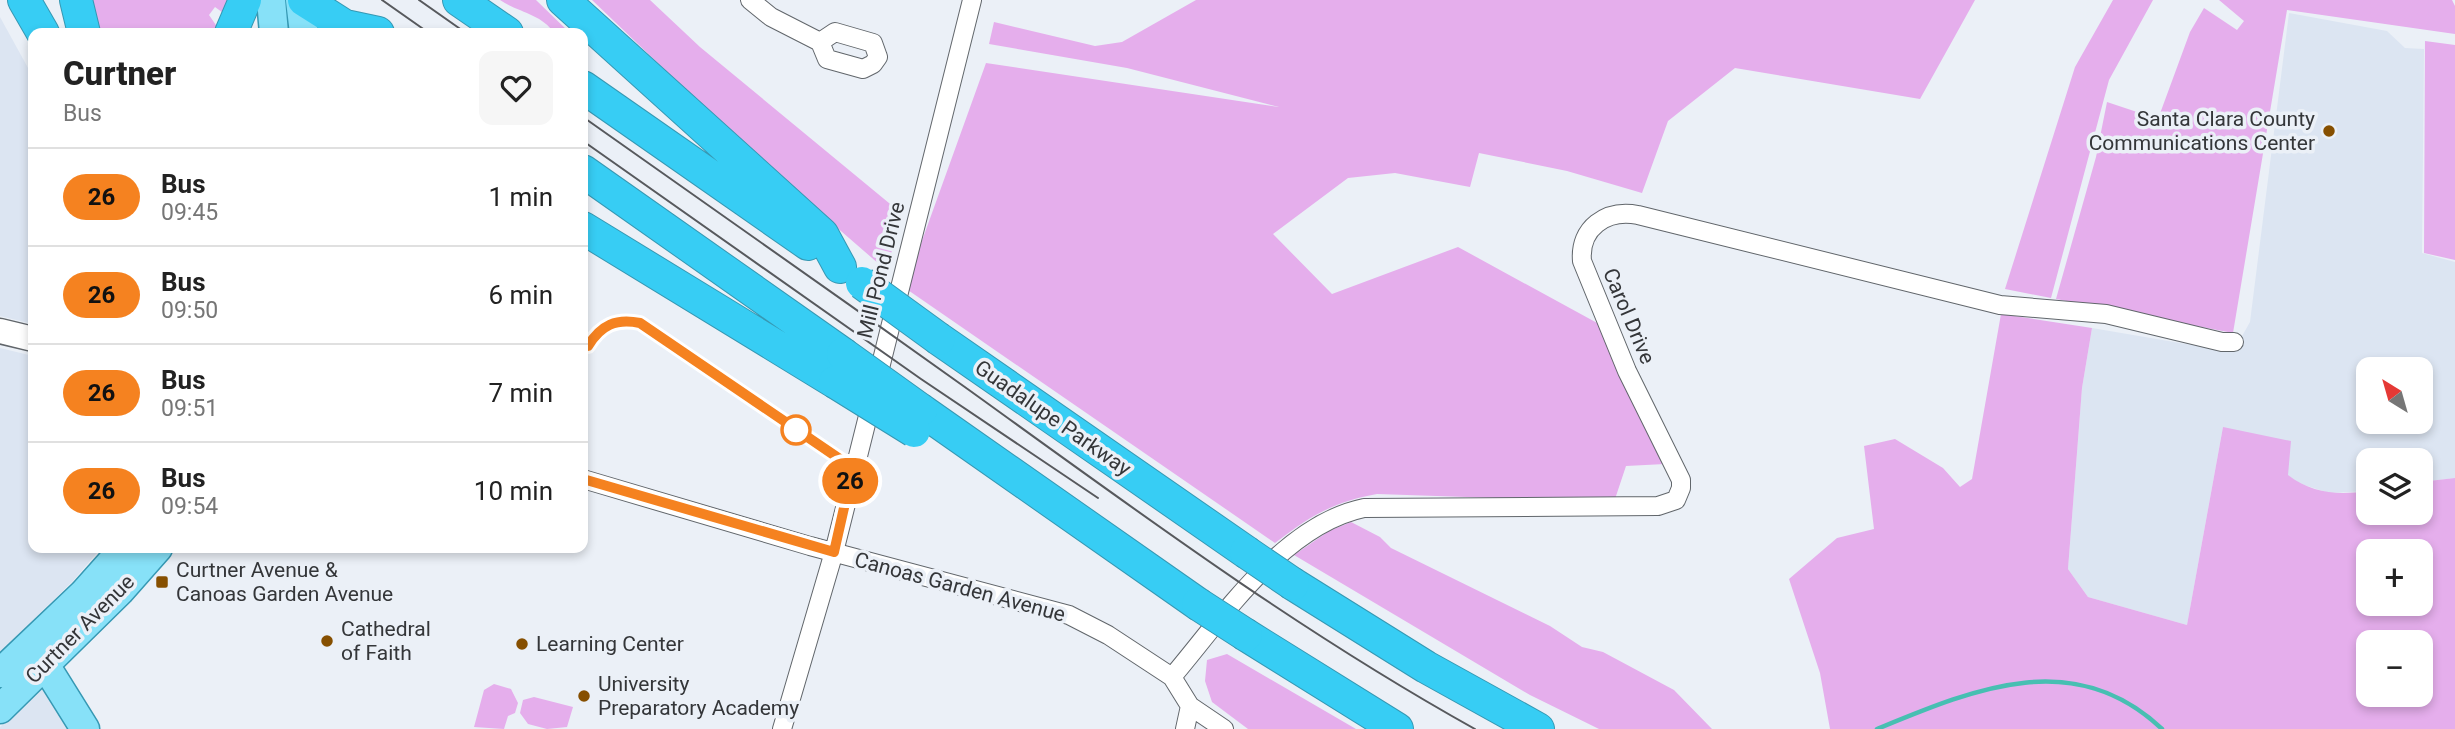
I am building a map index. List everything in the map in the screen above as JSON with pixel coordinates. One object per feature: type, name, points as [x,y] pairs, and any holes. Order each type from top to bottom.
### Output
[{"type":"highway","points":[[24,0],[40,28]]},
{"type":"highway","points":[[76,0],[82,28]]},
{"type":"highway","points":[[233,28],[244,0]]},
{"type":"highway","points":[[302,0],[342,11],[371,28]]},
{"type":"highway","points":[[459,0],[500,28]]},
{"type":"highway","points":[[563,0],[822,234],[851,275]]},
{"type":"highway","name":"Guadalupe Parkway","points":[[588,91],[1293,584],[1426,667],[1538,729]]},
{"type":"highway","points":[[593,179],[650,219],[839,368],[918,420],[997,463],[1198,604],[1396,729]]},
{"type":"highway","points":[[588,231],[839,368]]},
{"type":"main road","points":[[271,0],[274,28]]},
{"type":"main road","points":[[302,0],[304,28]]},
{"type":"main road","name":"Curtner Avenue","points":[[0,709],[120,553]]},
{"type":"main road","name":"Curtner Avenue","points":[[0,673],[39,655],[152,553]]},
{"type":"main road","points":[[39,655],[85,729]]},
{"type":"street","points":[[750,0],[771,17],[820,42],[827,59],[868,68],[885,58],[873,43],[835,32],[820,42]]},
{"type":"street","name":"Mill Pond Drive","points":[[782,729],[834,552],[972,0]]},
{"type":"street","name":"Carol Drive","points":[[1172,677],[1243,594],[1288,548],[1338,514],[1364,508],[1658,506],[1676,500],[1681,480],[1627,371],[1582,261],[1582,246],[1589,230],[1611,215],[1646,217],[2000,304],[2106,314],[2222,342],[2234,342]]},
{"type":"street","points":[[0,331],[28,338]]},
{"type":"street","name":"Canoas Garden Avenue","points":[[588,480],[834,552],[1069,615],[1108,635],[1172,677],[1191,706]]},
{"type":"street","points":[[1185,729],[1191,706],[1224,729]]},
{"type":"shaded area","points":[[92,0],[232,0],[226,15],[215,7],[209,15],[218,28],[98,28],[93,17]]},
{"type":"shaded area","points":[[500,0],[536,0],[565,28],[550,28],[536,17]]},
{"type":"shaded area","points":[[592,0],[650,0],[700,47],[895,208],[901,214],[887,271],[758,159]]},
{"type":"shaded area","points":[[1196,0],[1975,0],[1920,99],[1735,68],[1668,121],[1642,193],[1567,171],[1479,153],[1470,187],[1395,173],[1348,178],[1273,234],[1332,294],[1458,247],[1599,324],[1631,400],[1665,464],[1626,466],[1614,502],[1377,494],[1347,501],[1323,511],[1275,543],[905,288],[986,63],[1279,107],[1127,68],[989,44],[994,22],[1095,46],[1122,42]]},
{"type":"shaded area","points":[[2113,0],[2153,0],[2109,80],[2051,298],[2005,289],[2075,67]]},
{"type":"shaded area","points":[[2219,0],[2452,0],[2455,6],[2455,34],[2287,10],[2233,333],[2056,299],[2096,157],[2107,102],[2158,119],[2190,32],[2204,8],[2237,30],[2244,21]]},
{"type":"shaded area","points":[[2289,13],[2387,31],[2405,48],[2424,49],[2422,253],[2455,262],[2455,478],[2433,481],[2433,448],[2356,448],[2356,492],[2329,493],[2298,483],[2223,427],[2187,625],[2088,597],[2068,569],[2082,388],[2092,328],[2233,352],[2250,322]]},
{"type":"shaded area","points":[[0,17],[28,68],[28,323],[0,316]]},
{"type":"shaded area","points":[[2425,41],[2455,45],[2455,260],[2424,253]]},
{"type":"shaded area","points":[[2001,314],[2092,328],[2082,388],[2068,569],[2088,597],[2187,625],[2223,427],[2291,441],[2288,475],[2307,486],[2326,492],[2356,492],[2356,525],[2433,525],[2433,481],[2455,478],[2455,729],[1830,729],[1820,673],[1789,579],[1837,538],[1874,529],[1864,446],[1895,439],[1943,468],[1960,487],[1972,479]]},
{"type":"shaded area","points":[[0,348],[28,355],[28,553],[97,553],[73,581],[0,652]]},
{"type":"shaded area","points":[[1351,522],[1380,537],[1391,548],[1550,626],[1582,647],[1603,652],[1674,690],[1712,729],[1599,729],[1530,695],[1294,555],[1329,531]]},
{"type":"shaded area","points":[[1227,654],[1356,729],[1248,729],[1212,702],[1205,681],[1207,660]]},
{"type":"shaded area","points":[[494,684],[511,689],[518,703],[515,713],[508,716],[504,729],[474,727],[484,690]]},
{"type":"shaded area","points":[[44,686],[71,729],[0,729],[0,727]]},
{"type":"shaded area","points":[[534,697],[573,707],[567,727],[547,729],[528,724],[520,713],[523,700]]},
{"type":"waterway","points":[[1877,729],[1950,700],[1987,690],[2023,683],[2059,682],[2094,688],[2128,704],[2162,729]]},
{"type":"tram line","points":[[382,0],[422,28]]},
{"type":"tram line","points":[[419,0],[459,28]]},
{"type":"tram line","points":[[588,121],[1217,567],[1344,651],[1475,729]]},
{"type":"tram line","points":[[588,145],[921,379],[1098,498]]},
{"type":"bus line","name":"26","points":[[588,346],[595,334],[606,325],[616,321],[640,323],[853,468],[834,552],[588,480]]},
{"type":"place","name":"Santa Clara County Communications Center","points":[[2329,131]]},
{"type":"place","name":"Curtner Avenue & Canoas Garden Avenue","points":[[162,582]]},
{"type":"place","name":"Cathedral of Faith","points":[[327,641]]},
{"type":"place","name":"Learning Center","points":[[522,644]]},
{"type":"place","name":"University Preparatory Academy","points":[[584,696]]}]
